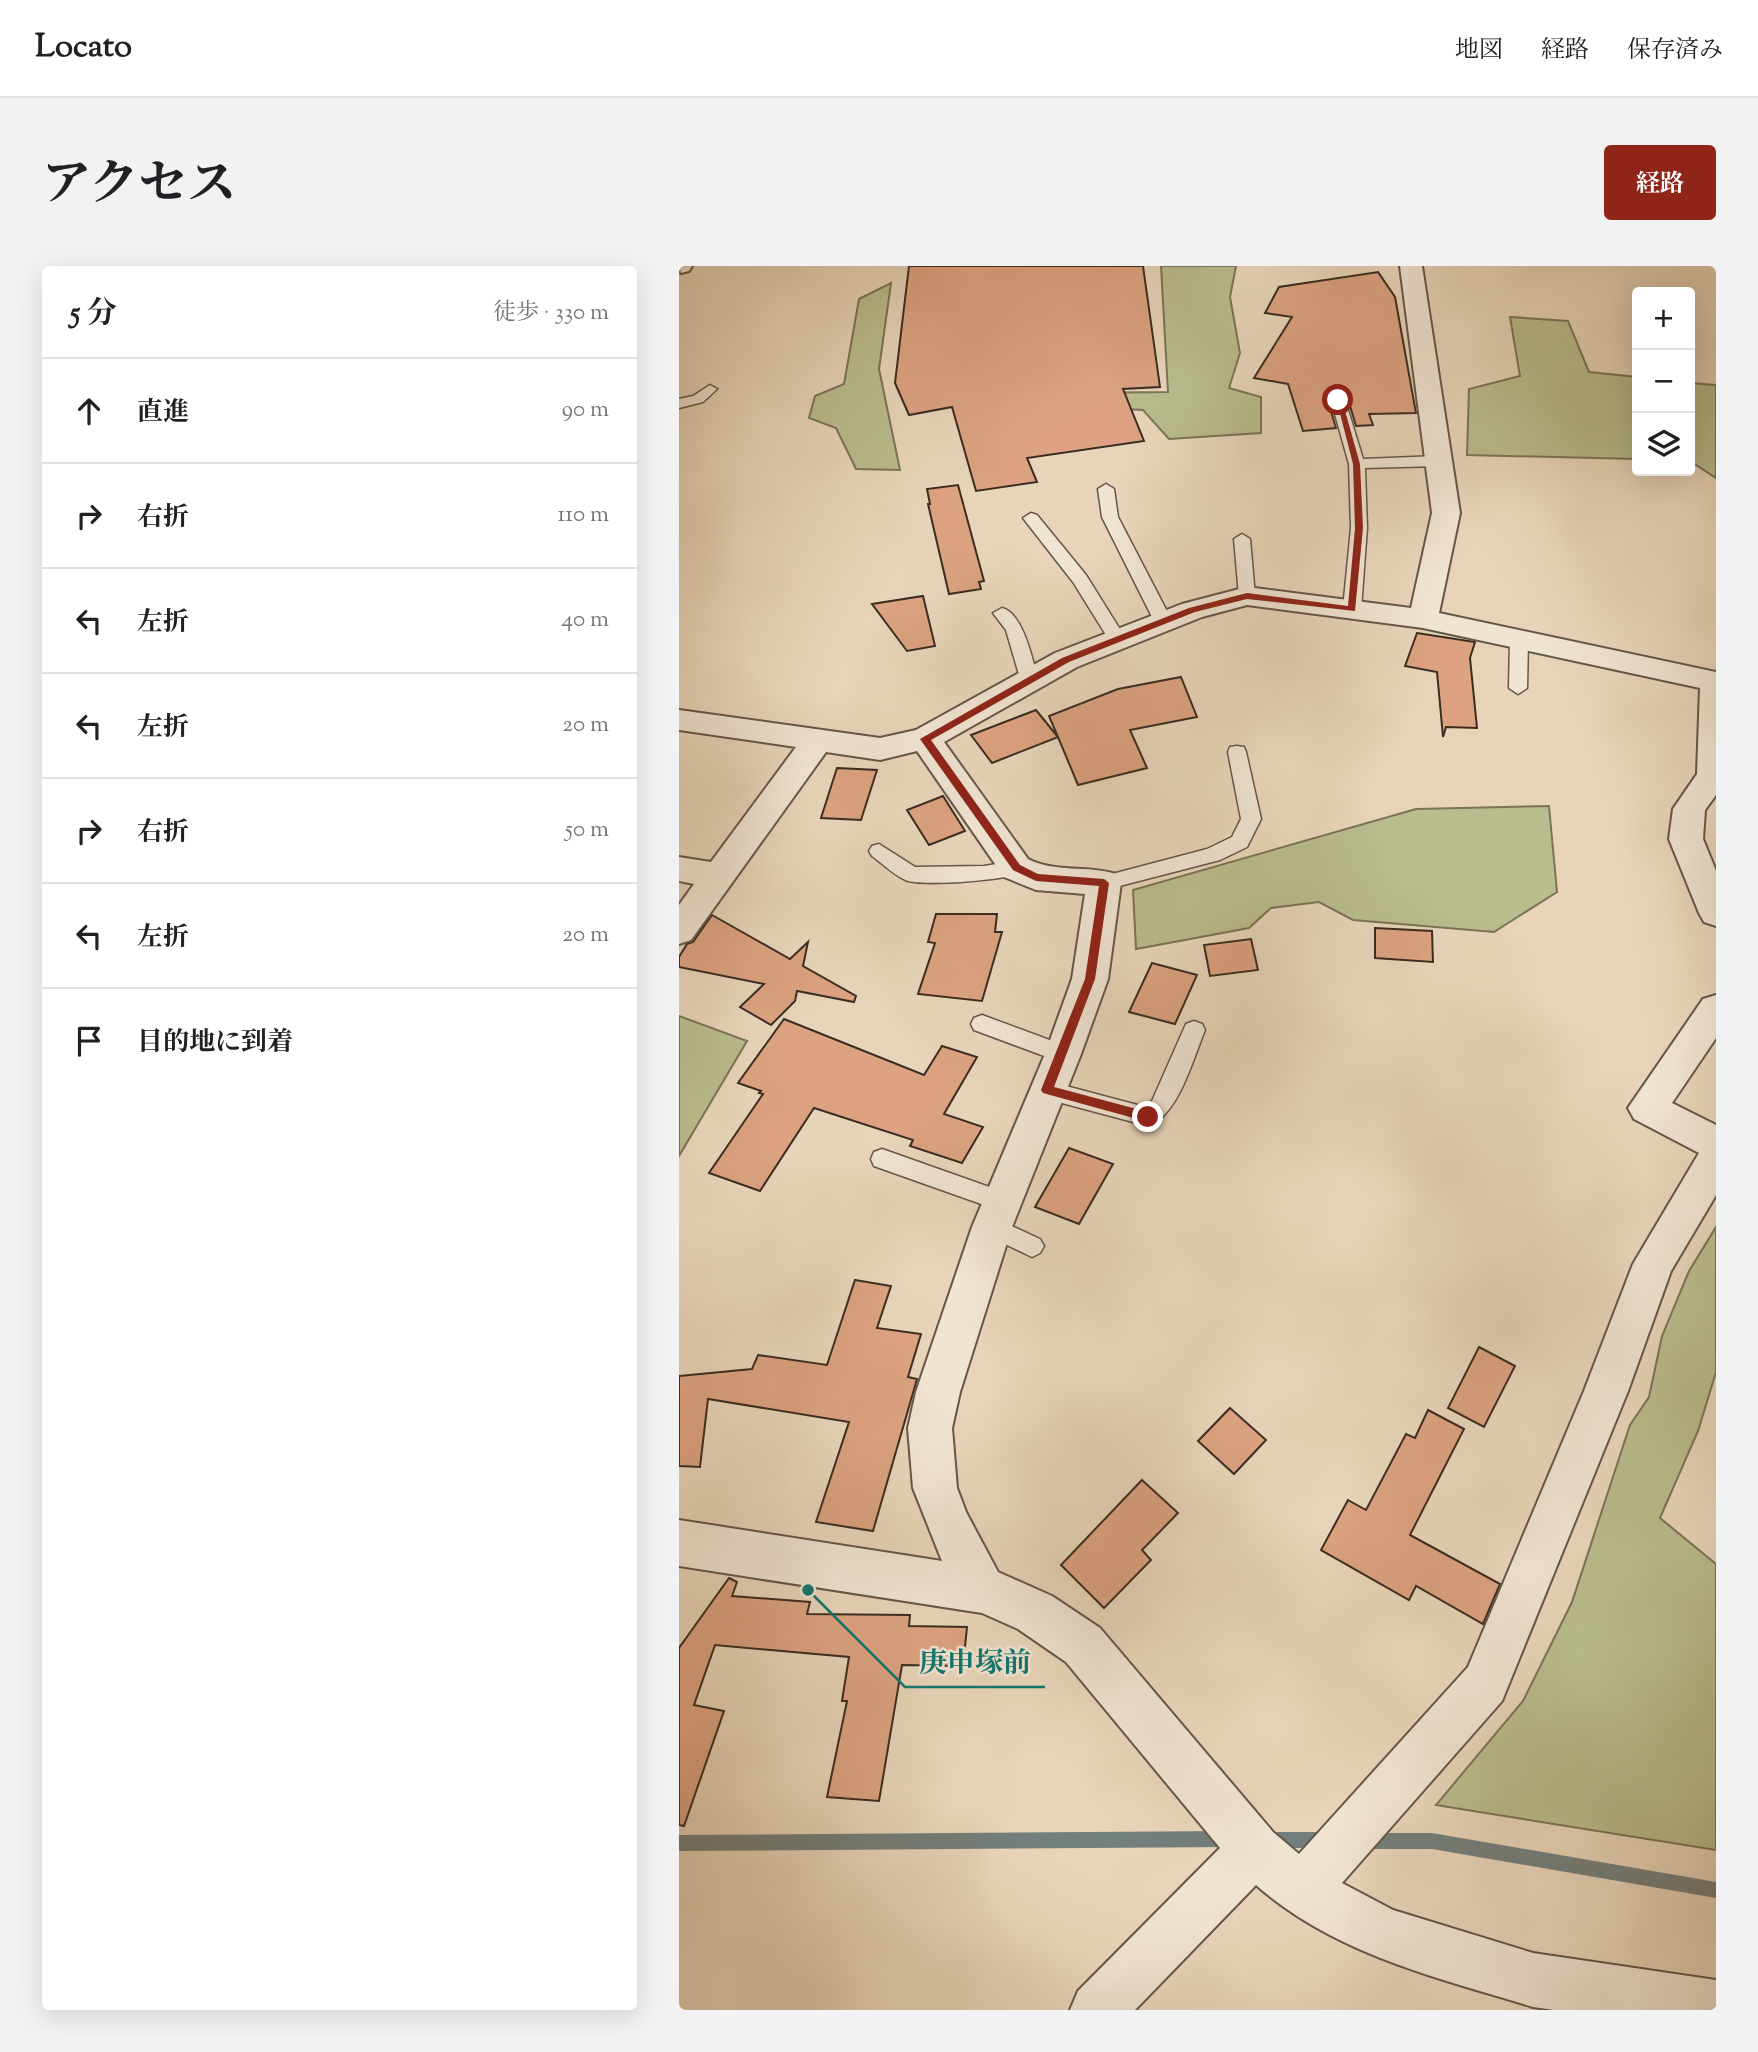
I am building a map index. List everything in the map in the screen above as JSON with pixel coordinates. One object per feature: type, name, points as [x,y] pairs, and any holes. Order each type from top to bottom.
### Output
[{"type":"street","points":[[1412,266],[1446,513],[1423,619]]},
{"type":"street","points":[[679,720],[880,749],[925,739],[1066,660],[1192,610],[1247,596],[1423,619],[1715,682],[1713,775],[1689,809],[1686,839],[1716,913]]},
{"type":"street","points":[[925,739],[1016,868],[1036,878],[1104,883],[1090,979],[1063,1054],[996,1214],[938,1392],[930,1427],[935,1488],[947,1522],[982,1590]]},
{"type":"street","points":[[679,931],[817,741]]},
{"type":"street","points":[[679,869],[717,876]]},
{"type":"street","points":[[1716,1009],[1647,1108],[1716,1143]]},
{"type":"street","points":[[1301,1890],[1485,1685],[1606,1391],[1653,1264],[1716,1160]]},
{"type":"street","points":[[679,1543],[982,1590],[1018,1602],[1055,1622],[1083,1644],[1255,1850],[1301,1890],[1383,1934],[1533,1980],[1716,2007]]},
{"type":"street","points":[[1097,2010],[1255,1850]]},
{"type":"lane","points":[[679,404],[698,399],[710,389]]},
{"type":"lane","points":[[1338,400],[1356,464],[1359,528],[1352,609]]},
{"type":"lane","points":[[1356,464],[1438,461]]},
{"type":"lane","points":[[1106,489],[1110,517],[1163,621]]},
{"type":"lane","points":[[1031,518],[1080,579],[1117,639]]},
{"type":"lane","points":[[1242,539],[1247,596]]},
{"type":"lane","points":[[1002,613],[1014,629],[1030,678]]},
{"type":"lane","points":[[1518,688],[1519,640]]},
{"type":"lane","points":[[1104,883],[1213,855],[1240,842],[1251,818],[1237,752]]},
{"type":"lane","points":[[879,851],[911,874],[983,873],[1016,868]]},
{"type":"lane","points":[[982,1024],[1063,1054]]},
{"type":"lane","points":[[1047,1090],[1148,1117],[1161,1107],[1194,1030]]},
{"type":"lane","points":[[881,1159],[996,1214],[1032,1246]]},
{"type":"green space","points":[[1161,266],[1236,266],[1230,297],[1240,353],[1229,388],[1261,397],[1261,433],[1169,439],[1143,410],[1080,407],[1071,393],[1168,392]]},
{"type":"green space","points":[[891,283],[879,369],[900,470],[856,469],[836,428],[809,418],[815,396],[844,384],[859,299]]},
{"type":"green space","points":[[1510,317],[1568,321],[1589,372],[1632,376],[1632,459],[1467,455],[1469,389],[1520,376]]},
{"type":"green space","points":[[1695,383],[1716,385],[1716,478],[1695,464]]},
{"type":"green space","points":[[1549,806],[1557,892],[1494,932],[1353,920],[1319,902],[1271,908],[1249,928],[1136,949],[1133,890],[1416,809]]},
{"type":"green space","points":[[679,1016],[747,1041],[679,1156]]},
{"type":"green space","points":[[1716,1227],[1716,1372],[1698,1431],[1660,1518],[1716,1564],[1716,1850],[1436,1805],[1523,1701],[1572,1602],[1630,1425],[1649,1397],[1662,1336],[1689,1271]]},
{"type":"building","points":[[909,266],[1143,266],[1160,387],[1123,389],[1144,441],[1027,458],[1037,482],[976,491],[952,407],[909,415],[895,383]]},
{"type":"building","points":[[1378,272],[1395,297],[1416,413],[1369,414],[1373,425],[1356,426],[1348,399],[1337,394],[1328,401],[1336,428],[1303,431],[1288,384],[1254,378],[1292,317],[1265,313],[1279,287]]},
{"type":"building","points":[[958,485],[984,581],[979,582],[981,589],[949,594],[927,489]]},
{"type":"building","points":[[923,596],[935,646],[907,651],[872,604]]},
{"type":"building","points":[[1417,633],[1475,642],[1470,658],[1477,728],[1446,727],[1443,737],[1437,672],[1405,666]]},
{"type":"building","points":[[1181,677],[1197,717],[1130,730],[1147,768],[1078,785],[1049,716],[1118,689]]},
{"type":"building","points":[[1036,710],[1058,737],[992,763],[971,735]]},
{"type":"building","points":[[837,768],[877,770],[861,820],[821,818]]},
{"type":"building","points":[[943,796],[965,831],[929,845],[907,810]]},
{"type":"building","points":[[936,914],[997,914],[995,932],[1002,932],[982,1001],[918,994],[935,943],[928,942]]},
{"type":"building","points":[[712,915],[790,959],[808,942],[803,966],[856,996],[854,1002],[797,991],[795,1001],[771,1025],[740,1007],[764,984],[679,967],[679,957],[687,944],[693,942]]},
{"type":"building","points":[[1375,928],[1432,931],[1433,962],[1375,958]]},
{"type":"building","points":[[1251,939],[1258,970],[1210,976],[1204,945]]},
{"type":"building","points":[[1152,963],[1197,975],[1175,1024],[1129,1012]]},
{"type":"building","points":[[784,1019],[924,1075],[942,1046],[977,1057],[944,1114],[983,1127],[962,1163],[910,1146],[913,1140],[814,1108],[760,1191],[709,1173],[763,1094],[738,1083]]},
{"type":"building","points":[[1069,1148],[1113,1164],[1079,1224],[1035,1207]]},
{"type":"building","points":[[855,1280],[891,1286],[877,1328],[921,1334],[908,1377],[917,1379],[873,1531],[816,1522],[849,1422],[708,1399],[700,1467],[679,1466],[679,1376],[752,1369],[758,1355],[827,1365]]},
{"type":"building","points":[[1479,1347],[1515,1366],[1484,1427],[1448,1408]]},
{"type":"building","points":[[1230,1408],[1266,1440],[1234,1474],[1198,1441]]},
{"type":"building","points":[[1428,1410],[1464,1429],[1410,1535],[1500,1584],[1483,1624],[1416,1586],[1409,1600],[1321,1550],[1348,1500],[1366,1510],[1406,1434],[1415,1438]]},
{"type":"building","points":[[1142,1480],[1178,1513],[1142,1550],[1151,1560],[1104,1608],[1061,1565]]},
{"type":"building","points":[[729,1578],[737,1582],[732,1596],[810,1602],[807,1614],[910,1615],[909,1626],[967,1627],[963,1666],[902,1665],[879,1801],[827,1797],[847,1701],[842,1701],[849,1657],[715,1645],[694,1705],[724,1711],[684,1826],[679,1825],[679,1648]]},
{"type":"waterway","points":[[679,1843],[1228,1839]]},
{"type":"waterway","points":[[1267,1840],[1326,1840]]},
{"type":"waterway","points":[[1365,1841],[1432,1841],[1716,1890]]},
{"type":"place","name":"庚申塚前","points":[[808,1590]]},
{"type":"route","points":[[1148,1117],[1047,1090],[1090,979],[1104,883],[1036,878],[1016,868],[925,739],[1066,660],[1192,610],[1247,596],[1352,609],[1359,528],[1356,464],[1338,400]]}]
